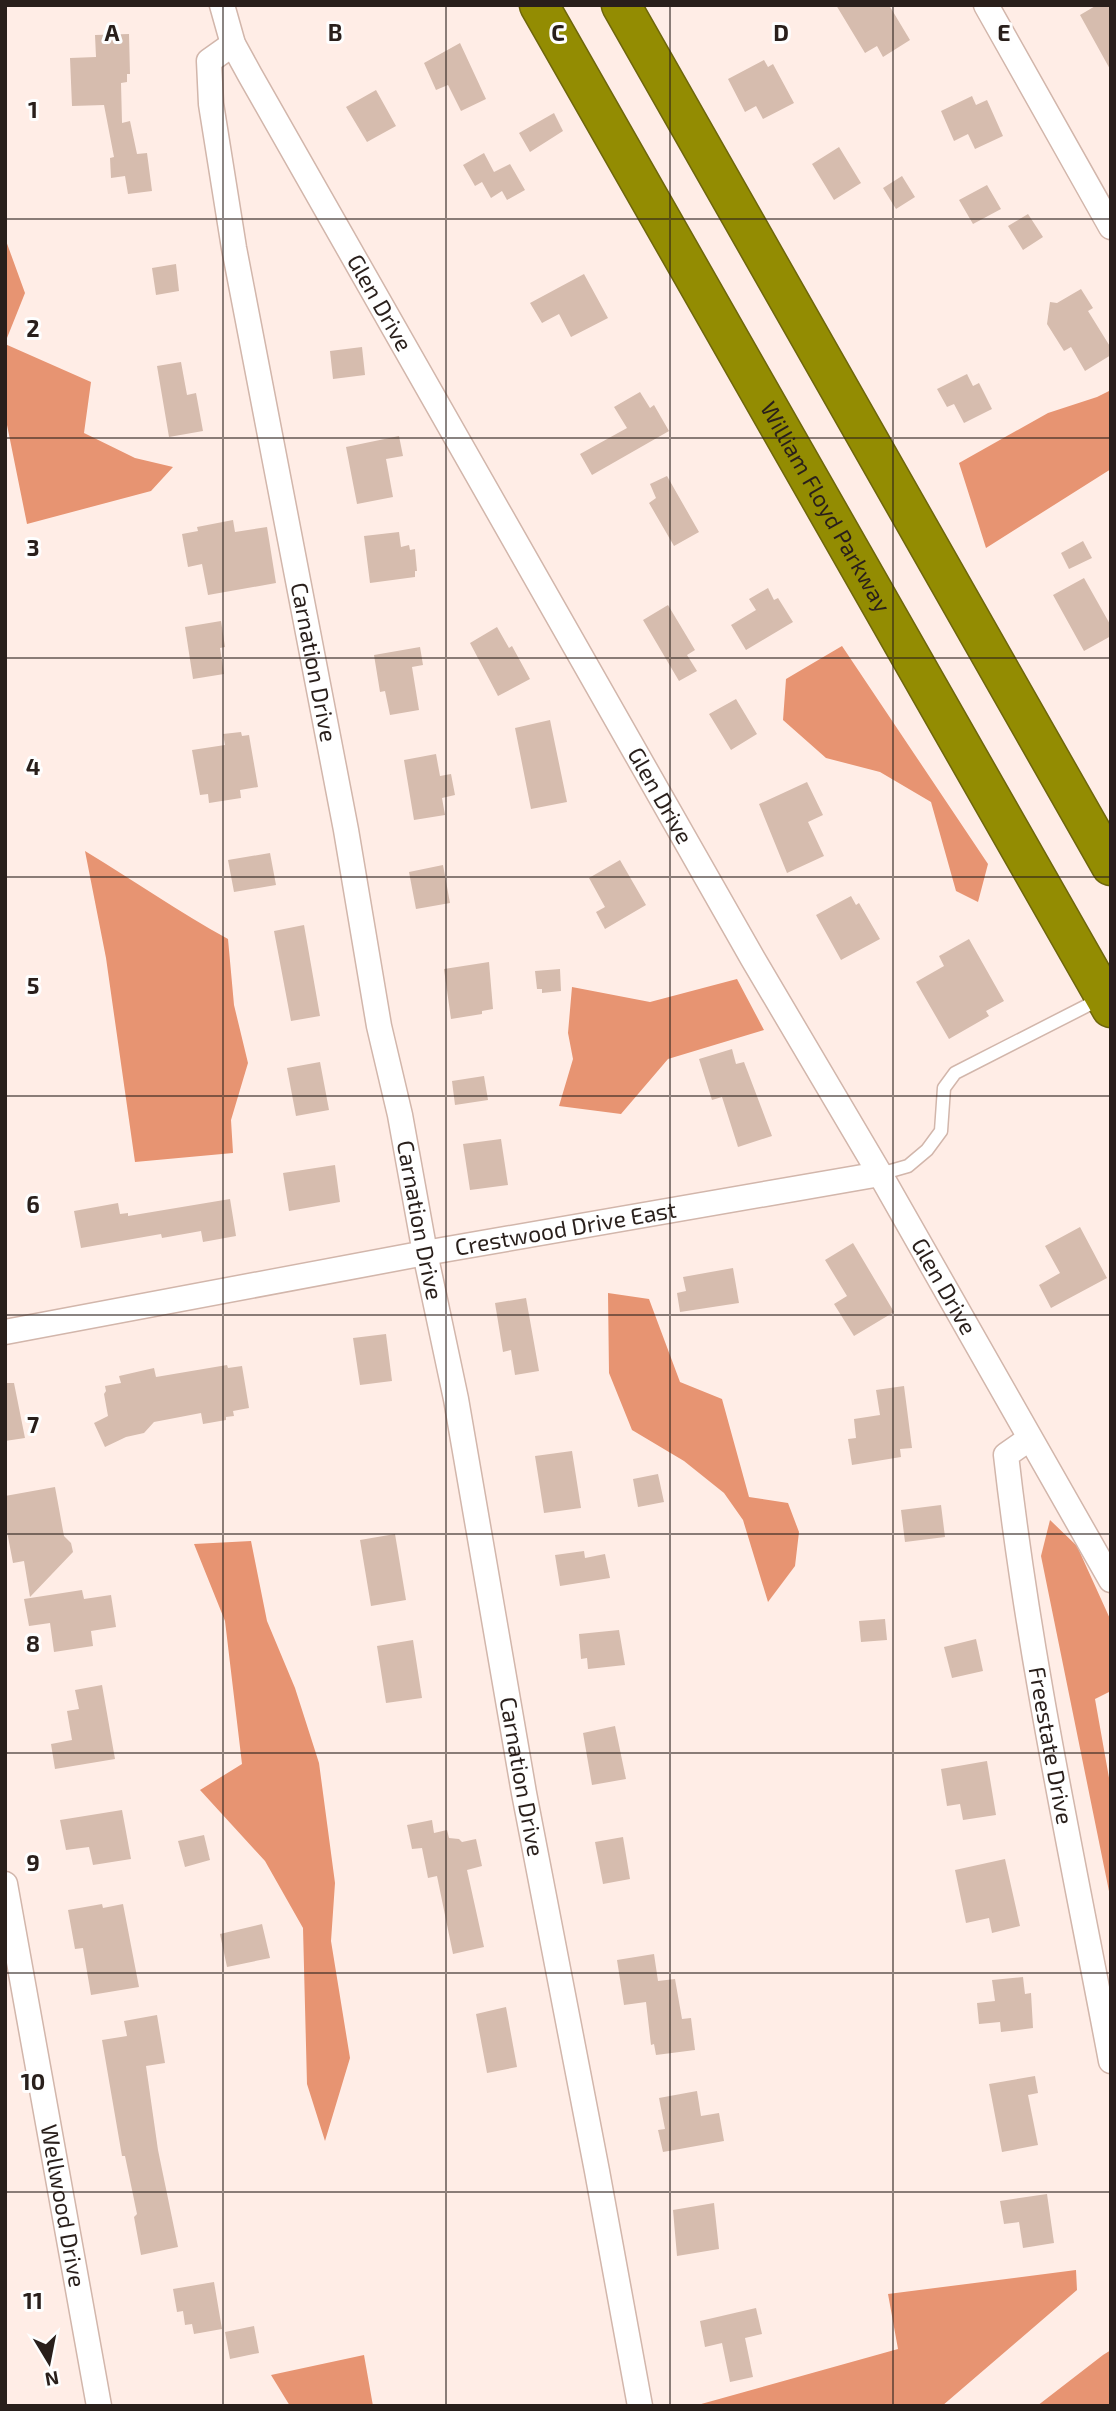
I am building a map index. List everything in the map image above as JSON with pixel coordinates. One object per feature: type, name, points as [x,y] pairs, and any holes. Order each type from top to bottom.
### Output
[{"type":"highway","name":"William Floyd Parkway","points":[[539,5],[1108,1002]]},
{"type":"highway","points":[[621,5],[1111,866]]},
{"type":"street","name":"Glen Drive","points":[[222,5],[233,44],[753,959],[880,1174],[1111,1580]]},
{"type":"street","points":[[986,5],[1111,227]]},
{"type":"street","name":"Carnation Drive","points":[[233,44],[209,61],[213,114],[234,248],[343,816],[379,1026],[400,1115],[425,1253],[456,1399],[524,1793],[640,2406]]},
{"type":"street","name":"Crestwood Drive East","points":[[5,1332],[425,1253],[880,1174]]},
{"type":"street","name":"Freestate Drive","points":[[1030,1439],[1006,1455],[1012,1511],[1043,1700],[1111,2061]]},
{"type":"street","name":"Wellwood Drive","points":[[5,1884],[99,2406]]},
{"type":"lane","points":[[880,1174],[908,1166],[928,1150],[941,1131],[944,1088],[955,1073],[1108,1002]]},
{"type":"shaded area","points":[[5,238],[25,293],[5,343]]},
{"type":"shaded area","points":[[5,344],[91,382],[84,433],[135,458],[173,467],[151,491],[27,524],[5,415]]},
{"type":"shaded area","points":[[1111,390],[1111,469],[986,548],[959,463],[1048,413]]},
{"type":"shaded area","points":[[842,646],[988,864],[978,902],[956,891],[931,802],[880,772],[826,758],[783,720],[786,679]]},
{"type":"shaded area","points":[[85,851],[228,939],[234,1005],[248,1063],[231,1120],[233,1153],[135,1162],[106,958]]},
{"type":"shaded area","points":[[737,979],[764,1030],[668,1059],[621,1114],[559,1106],[573,1059],[568,1033],[572,987],[650,1002]]},
{"type":"shaded area","points":[[608,1293],[649,1299],[680,1382],[722,1399],[749,1497],[788,1503],[799,1532],[795,1566],[768,1602],[743,1520],[724,1493],[684,1461],[632,1430],[609,1373]]},
{"type":"shaded area","points":[[1050,1520],[1077,1546],[1111,1621],[1111,1691],[1095,1699],[1111,1789],[1111,1901],[1041,1556]]},
{"type":"shaded area","points":[[251,1541],[267,1621],[295,1688],[319,1763],[335,1883],[331,1941],[350,2058],[325,2141],[307,2084],[303,1928],[265,1861],[200,1790],[242,1764],[225,1621],[194,1544]]},
{"type":"shaded area","points":[[1076,2270],[1077,2290],[942,2406],[694,2406],[898,2349],[888,2294]]},
{"type":"shaded area","points":[[1111,2350],[1111,2406],[1037,2406],[1103,2355]]},
{"type":"shaded area","points":[[364,2355],[373,2406],[290,2406],[271,2375]]},
{"type":"building","points":[[836,5],[889,5],[910,40],[883,57],[877,46],[865,53]]},
{"type":"building","points":[[1097,5],[1111,5],[1111,71],[1080,15]]},
{"type":"building","points":[[129,34],[130,74],[127,74],[127,82],[121,83],[122,123],[130,121],[137,154],[147,153],[152,191],[128,194],[125,176],[111,178],[110,158],[114,157],[104,105],[72,106],[70,58],[96,57],[95,35]]},
{"type":"building","points":[[460,43],[486,99],[461,111],[448,85],[436,90],[424,63]]},
{"type":"building","points":[[764,60],[768,67],[773,64],[794,103],[763,119],[756,106],[745,112],[728,79]]},
{"type":"building","points":[[376,90],[396,126],[367,142],[346,107]]},
{"type":"building","points":[[972,96],[976,105],[987,100],[1003,136],[975,149],[968,134],[954,141],[941,111]]},
{"type":"building","points":[[554,113],[563,131],[530,152],[519,133]]},
{"type":"building","points":[[839,147],[861,183],[834,200],[812,164]]},
{"type":"building","points":[[484,153],[494,172],[510,164],[525,190],[507,200],[502,191],[491,198],[482,182],[475,186],[463,165]]},
{"type":"building","points":[[902,176],[915,197],[896,209],[883,188]]},
{"type":"building","points":[[987,185],[1001,209],[973,224],[959,200]]},
{"type":"building","points":[[1028,214],[1043,237],[1023,250],[1008,226]]},
{"type":"building","points":[[176,264],[179,291],[156,295],[152,268]]},
{"type":"building","points":[[584,274],[608,318],[571,337],[559,314],[542,323],[530,303]]},
{"type":"building","points":[[1081,289],[1093,308],[1088,311],[1111,348],[1111,355],[1085,371],[1071,347],[1064,351],[1047,324],[1050,302],[1057,303]]},
{"type":"building","points":[[362,347],[365,375],[333,379],[330,351]]},
{"type":"building","points":[[181,362],[187,395],[196,393],[203,431],[169,437],[157,366]]},
{"type":"building","points":[[967,374],[973,386],[979,383],[992,409],[964,423],[954,404],[947,407],[937,389]]},
{"type":"building","points":[[640,392],[650,408],[654,405],[669,431],[592,475],[580,454],[627,428],[614,407]]},
{"type":"building","points":[[399,436],[403,456],[386,459],[393,497],[357,504],[346,447]]},
{"type":"building","points":[[667,476],[699,532],[674,546],[649,503],[656,498],[650,484]]},
{"type":"building","points":[[233,520],[235,532],[267,527],[276,583],[208,595],[202,564],[188,567],[182,534],[198,531],[197,527]]},
{"type":"building","points":[[399,532],[401,547],[409,545],[410,550],[415,549],[415,577],[370,583],[364,536]]},
{"type":"building","points":[[1083,541],[1092,558],[1069,569],[1061,553]]},
{"type":"building","points":[[1084,578],[1111,626],[1111,636],[1084,651],[1053,595]]},
{"type":"building","points":[[768,588],[774,600],[778,598],[793,622],[746,650],[731,625],[756,610],[749,599]]},
{"type":"building","points":[[668,605],[695,650],[687,655],[697,671],[679,681],[643,620]]},
{"type":"building","points":[[221,621],[225,647],[220,648],[224,674],[193,679],[185,627]]},
{"type":"building","points":[[497,627],[509,648],[512,646],[530,679],[498,696],[470,643]]},
{"type":"building","points":[[420,647],[423,665],[412,667],[419,710],[390,715],[385,691],[380,692],[374,655]]},
{"type":"building","points":[[736,699],[757,734],[731,750],[709,714]]},
{"type":"building","points":[[550,720],[567,802],[531,809],[515,728]]},
{"type":"building","points":[[241,732],[242,736],[249,735],[258,787],[240,790],[241,798],[209,803],[208,794],[200,795],[192,750],[225,745],[223,734]]},
{"type":"building","points":[[436,754],[440,776],[451,774],[455,795],[442,798],[445,815],[414,820],[404,760]]},
{"type":"building","points":[[807,782],[823,815],[808,822],[824,856],[787,873],[759,804]]},
{"type":"building","points":[[270,853],[276,885],[234,892],[228,860]]},
{"type":"building","points":[[620,860],[646,905],[605,929],[596,912],[605,907],[589,878]]},
{"type":"building","points":[[443,865],[450,903],[416,909],[409,872]]},
{"type":"building","points":[[851,896],[856,905],[859,903],[880,939],[841,960],[816,915]]},
{"type":"building","points":[[304,925],[320,1016],[291,1021],[274,931]]},
{"type":"building","points":[[969,939],[1004,1001],[986,1011],[989,1016],[949,1039],[916,982],[944,966],[939,956]]},
{"type":"building","points":[[489,962],[493,1009],[482,1011],[482,1014],[451,1019],[444,969]]},
{"type":"building","points":[[560,969],[561,991],[542,993],[542,989],[537,989],[535,971]]},
{"type":"building","points":[[732,1049],[736,1064],[744,1062],[772,1136],[738,1147],[722,1097],[712,1100],[699,1059]]},
{"type":"building","points":[[320,1062],[329,1110],[296,1116],[287,1068]]},
{"type":"building","points":[[484,1076],[488,1100],[455,1105],[452,1081]]},
{"type":"building","points":[[501,1139],[508,1185],[470,1190],[463,1144]]},
{"type":"building","points":[[335,1165],[340,1202],[289,1211],[283,1173]]},
{"type":"building","points":[[230,1199],[236,1236],[203,1242],[201,1231],[162,1238],[161,1234],[81,1248],[74,1211],[118,1203],[120,1214],[128,1213],[128,1216]]},
{"type":"building","points":[[1080,1227],[1107,1278],[1051,1308],[1039,1285],[1060,1273],[1045,1246]]},
{"type":"building","points":[[853,1243],[894,1312],[854,1336],[834,1304],[847,1296],[825,1260]]},
{"type":"building","points":[[733,1268],[739,1303],[680,1312],[677,1293],[686,1291],[683,1277]]},
{"type":"building","points":[[526,1298],[539,1371],[515,1375],[511,1350],[503,1352],[495,1303]]},
{"type":"building","points":[[386,1334],[392,1381],[360,1385],[353,1338]]},
{"type":"building","points":[[227,1365],[228,1368],[242,1366],[249,1408],[233,1411],[234,1416],[226,1417],[226,1420],[203,1424],[201,1413],[154,1422],[144,1433],[126,1437],[105,1447],[94,1423],[108,1416],[105,1386],[121,1383],[119,1376],[154,1368],[156,1377]]},
{"type":"building","points":[[5,1383],[14,1383],[25,1438],[5,1441]]},
{"type":"building","points":[[904,1386],[912,1448],[900,1449],[901,1457],[852,1465],[848,1439],[856,1438],[854,1419],[880,1415],[876,1390]]},
{"type":"building","points":[[572,1451],[581,1508],[544,1513],[535,1456]]},
{"type":"building","points":[[658,1474],[664,1502],[638,1507],[633,1479]]},
{"type":"building","points":[[55,1487],[64,1536],[71,1543],[73,1552],[30,1597],[24,1561],[13,1563],[5,1521],[5,1496]]},
{"type":"building","points":[[941,1505],[945,1537],[905,1542],[901,1510]]},
{"type":"building","points":[[395,1534],[406,1600],[371,1606],[360,1540]]},
{"type":"building","points":[[584,1551],[585,1558],[605,1554],[610,1578],[560,1586],[555,1555]]},
{"type":"building","points":[[82,1590],[84,1599],[111,1595],[116,1627],[91,1631],[93,1646],[54,1652],[50,1623],[29,1626],[24,1599]]},
{"type":"building","points":[[885,1619],[887,1640],[861,1642],[859,1621]]},
{"type":"building","points":[[619,1630],[625,1665],[588,1669],[587,1658],[581,1659],[579,1634]]},
{"type":"building","points":[[976,1639],[983,1671],[952,1678],[944,1647]]},
{"type":"building","points":[[413,1640],[422,1698],[386,1703],[377,1646]]},
{"type":"building","points":[[102,1685],[115,1759],[55,1769],[51,1744],[72,1740],[67,1711],[79,1709],[75,1690]]},
{"type":"building","points":[[615,1726],[626,1779],[592,1785],[583,1733]]},
{"type":"building","points":[[987,1761],[996,1815],[963,1820],[960,1804],[947,1806],[941,1769]]},
{"type":"building","points":[[122,1810],[131,1859],[93,1865],[89,1847],[66,1850],[60,1820]]},
{"type":"building","points":[[432,1820],[434,1833],[447,1830],[449,1838],[462,1842],[476,1839],[482,1866],[467,1870],[484,1947],[453,1954],[437,1876],[428,1878],[422,1848],[412,1849],[407,1825]]},
{"type":"building","points":[[204,1835],[210,1860],[185,1867],[178,1841]]},
{"type":"building","points":[[623,1837],[630,1879],[603,1884],[595,1842]]},
{"type":"building","points":[[1005,1859],[1020,1926],[992,1933],[989,1918],[966,1923],[955,1870]]},
{"type":"building","points":[[102,1904],[103,1908],[123,1904],[139,1987],[91,1995],[83,1948],[75,1949],[68,1910]]},
{"type":"building","points":[[262,1924],[270,1958],[227,1967],[220,1934]]},
{"type":"building","points":[[654,1954],[658,1981],[675,1979],[682,2019],[691,2018],[695,2050],[656,2055],[654,2044],[651,2045],[646,2002],[624,2005],[617,1960]]},
{"type":"building","points":[[1023,1977],[1025,1994],[1031,1993],[1033,2028],[1001,2032],[1000,2022],[979,2024],[977,2003],[995,2001],[992,1980]]},
{"type":"building","points":[[506,2007],[517,2067],[487,2073],[476,2014]]},
{"type":"building","points":[[157,2015],[165,2063],[146,2066],[158,2150],[178,2247],[141,2255],[134,2217],[137,2214],[125,2156],[122,2156],[102,2040],[127,2036],[124,2021]]},
{"type":"building","points":[[1035,2076],[1038,2093],[1028,2095],[1038,2145],[1002,2152],[989,2084]]},
{"type":"building","points":[[697,2091],[701,2116],[719,2113],[724,2141],[663,2152],[658,2130],[665,2129],[659,2098]]},
{"type":"building","points":[[1047,2194],[1054,2243],[1023,2248],[1019,2222],[1004,2224],[1000,2201]]},
{"type":"building","points":[[714,2203],[719,2249],[677,2256],[673,2210]]},
{"type":"building","points":[[214,2282],[222,2329],[194,2334],[192,2324],[185,2325],[183,2311],[177,2312],[173,2289]]},
{"type":"building","points":[[756,2308],[762,2334],[745,2338],[753,2377],[730,2382],[722,2343],[705,2347],[700,2321]]},
{"type":"building","points":[[254,2326],[259,2353],[230,2359],[225,2332]]}]
